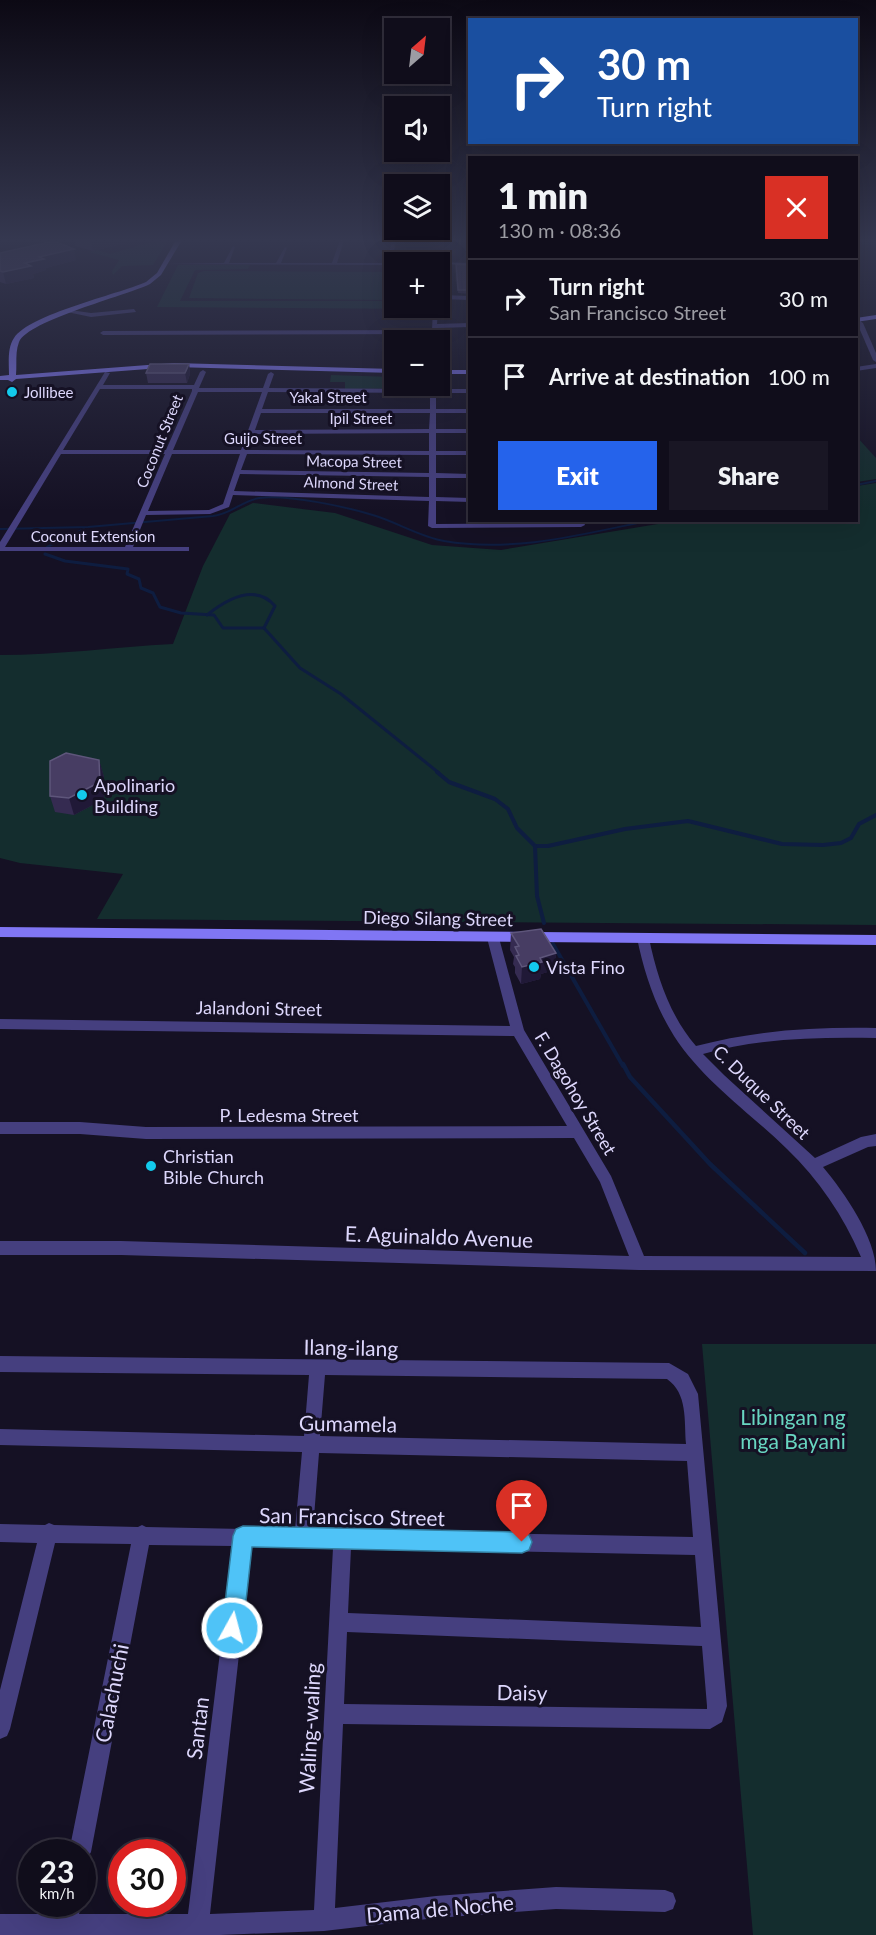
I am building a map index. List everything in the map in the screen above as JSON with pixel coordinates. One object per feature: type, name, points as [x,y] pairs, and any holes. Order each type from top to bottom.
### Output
[{"type":"main road","points":[[12,379],[15,366],[15,345],[20,336],[32,330]]},
{"type":"main road","points":[[12,379],[63,373],[200,364],[384,372]]},
{"type":"main road","points":[[15,366],[23,370],[63,373]]},
{"type":"main road","points":[[0,380],[199,368],[384,372]]},
{"type":"main road","points":[[450,374],[468,374]]},
{"type":"main road","name":"Diego Silang Street","points":[[0,932],[876,940]]},
{"type":"street","points":[[104,333],[327,330]]},
{"type":"street","points":[[862,330],[876,360]]},
{"type":"street","points":[[858,369],[876,366]]},
{"type":"street","name":"Coconut Street","points":[[128,549],[203,372]]},
{"type":"street","points":[[0,549],[107,373]]},
{"type":"street","points":[[141,520],[210,512],[223,507],[232,494],[271,374]]},
{"type":"street","points":[[97,387],[265,391],[384,389]]},
{"type":"street","points":[[450,389],[468,391]]},
{"type":"street","points":[[433,396],[432,526],[580,523]]},
{"type":"street","name":"Yakal Street","points":[[258,411],[468,411]]},
{"type":"street","name":"Ipil Street","points":[[252,432],[468,431]]},
{"type":"street","name":"Guijo Street","points":[[57,452],[468,453]]},
{"type":"street","name":"Macopa Street","points":[[238,472],[468,476]]},
{"type":"street","name":"Almond Street","points":[[232,494],[468,500]]},
{"type":"street","name":"Coconut Extension","points":[[0,549],[186,549]]},
{"type":"street","name":"F. Dagohoy Street","points":[[493,938],[518,1030],[606,1180],[639,1263]]},
{"type":"street","name":"C. Duque Street","points":[[643,938],[648,965],[667,1009],[685,1042],[729,1088],[792,1144],[825,1180],[856,1228],[873,1264]]},
{"type":"street","name":"Jalandoni Street","points":[[0,1024],[518,1030]]},
{"type":"street","points":[[694,1052],[730,1040],[763,1035],[876,1033]]},
{"type":"street","name":"P. Ledesma Street","points":[[0,1128],[80,1128],[146,1133],[579,1132]]},
{"type":"street","points":[[811,1166],[866,1141],[876,1140]]},
{"type":"street","name":"E. Aguinaldo Avenue","points":[[0,1248],[128,1248],[639,1263],[873,1264]]},
{"type":"street","name":"Ilang-ilang","points":[[0,1364],[669,1371],[682,1380],[690,1394],[695,1453]]},
{"type":"street","points":[[303,1538],[318,1368]]},
{"type":"street","name":"Gumamela","points":[[0,1437],[695,1453]]},
{"type":"street","points":[[338,1622],[709,1637],[695,1453]]},
{"type":"street","points":[[0,1729],[49,1532]]},
{"type":"street","name":"San Francisco Street","points":[[0,1533],[49,1532],[703,1546]]},
{"type":"street","name":"Calachuchi","points":[[83,1839],[142,1534]]},
{"type":"street","name":"Santan","points":[[198,1925],[243,1536]]},
{"type":"street","name":"Waling-waling","points":[[324,1920],[342,1539]]},
{"type":"street","name":"Daisy","points":[[334,1714],[710,1719],[715,1715],[717,1706],[709,1637]]},
{"type":"street","name":"Dama de Noche","points":[[0,1925],[198,1925],[324,1920],[436,1907],[556,1898],[665,1901]]},
{"type":"street","points":[[66,1925],[68,1917]]},
{"type":"green space","points":[[331,375],[384,377],[384,389],[345,389],[345,382],[330,382]]},
{"type":"green space","points":[[858,438],[876,458],[876,479],[858,482]]},
{"type":"green space","points":[[876,483],[876,925],[97,919],[123,874],[20,863],[0,858],[0,655],[173,644],[203,566],[230,514],[253,503],[335,513],[432,545],[501,550],[670,522],[858,522],[858,486]]},
{"type":"green space","name":"Libingan ng mga Bayani","points":[[702,1344],[876,1344],[876,1935],[753,1935]]},
{"type":"building","points":[[150,364],[189,364],[185,373],[146,373]]},
{"type":"building","points":[[66,753],[99,760],[100,782],[69,798],[50,796],[50,761]]},
{"type":"building","points":[[541,929],[556,953],[540,958],[542,962],[522,967],[516,956],[519,955],[515,947],[519,946],[511,933]]},
{"type":"waterway","points":[[858,485],[876,481]]},
{"type":"waterway","points":[[0,529],[88,527],[213,516],[259,498],[271,497],[318,502],[364,512],[435,539],[470,544],[497,545],[549,540],[642,522]]},
{"type":"waterway","points":[[47,547],[84,529]]},
{"type":"waterway","points":[[45,554],[65,561],[128,569],[127,574],[139,579],[141,588],[153,593],[160,607],[181,613],[208,615]]},
{"type":"waterway","points":[[208,615],[232,599],[259,595],[275,606],[264,628]]},
{"type":"waterway","points":[[208,615],[214,615],[223,628],[264,628]]},
{"type":"waterway","points":[[264,628],[300,668],[341,694],[439,773]]},
{"type":"waterway","points":[[437,772],[449,782],[495,799],[508,809],[517,828],[535,846]]},
{"type":"waterway","points":[[535,846],[548,846],[625,829],[688,821],[782,844],[823,845],[841,843],[851,838],[859,824],[876,815]]},
{"type":"waterway","points":[[535,846],[537,896],[544,923]]},
{"type":"waterway","points":[[553,944],[623,1066]]},
{"type":"waterway","points":[[623,1064],[630,1077],[710,1164],[805,1253]]},
{"type":"place","name":"Jollibee","points":[[12,392]]},
{"type":"place","name":"Apolinario Building","points":[[82,795]]},
{"type":"place","name":"Vista Fino","points":[[534,967]]},
{"type":"place","name":"Christian Bible Church","points":[[151,1166]]},
{"type":"route","points":[[232,1628],[243,1536],[522,1542]]}]
